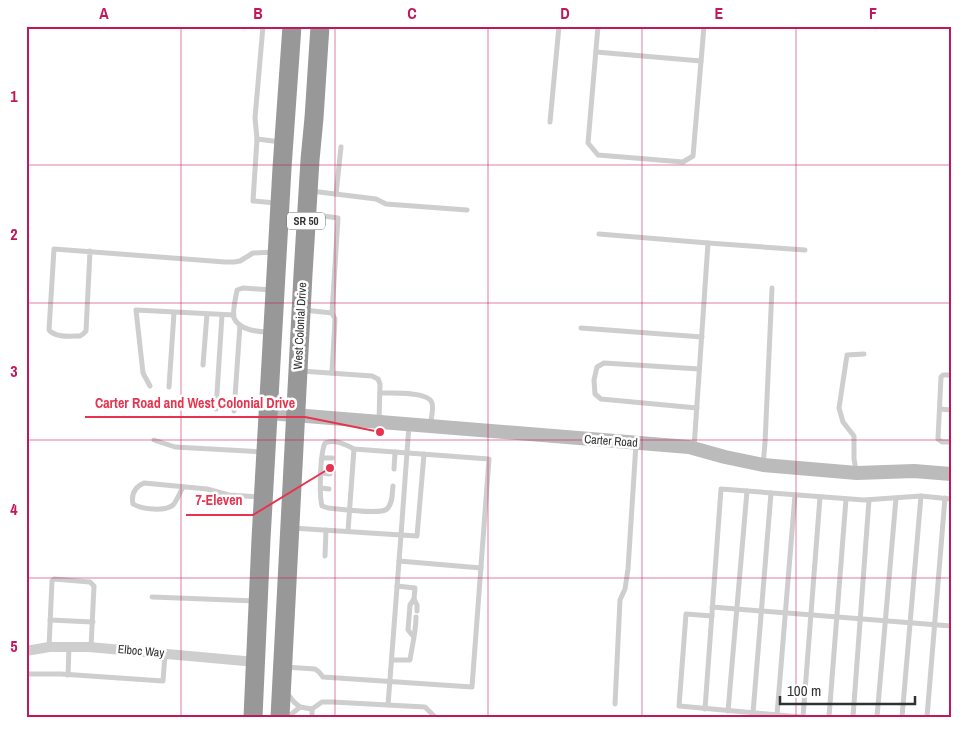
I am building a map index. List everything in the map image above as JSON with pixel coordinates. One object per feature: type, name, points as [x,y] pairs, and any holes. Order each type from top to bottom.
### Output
[{"type":"highway","points":[[292,26],[300,34],[306,45],[314,118]]},
{"type":"highway","name":"SR 50","points":[[254,717],[266,453],[292,26]]},
{"type":"highway","name":"West Colonial Drive","points":[[280,717],[306,214],[320,26]]},
{"type":"highway","points":[[259,601],[267,642],[272,655],[283,667]]},
{"type":"highway","points":[[256,662],[267,668],[282,689]]},
{"type":"street","name":"Carter Road","points":[[269,413],[694,448],[763,465],[856,473],[914,471],[951,474]]},
{"type":"street","name":"Elboc Way","points":[[26,651],[49,647],[91,647],[256,662]]},
{"type":"lane","points":[[280,204],[252,201],[257,139],[255,118],[264,26],[279,28],[292,26]]},
{"type":"lane","points":[[550,122],[559,26]]},
{"type":"lane","points":[[598,26],[588,144],[598,155],[683,162],[692,156],[704,26]]},
{"type":"lane","points":[[596,52],[702,61]]},
{"type":"lane","points":[[257,139],[284,142]]},
{"type":"lane","points":[[336,194],[341,147]]},
{"type":"lane","points":[[308,191],[376,199],[386,204],[466,210]]},
{"type":"lane","points":[[306,214],[338,218],[332,313],[335,319],[332,373]]},
{"type":"lane","points":[[599,234],[805,250]]},
{"type":"lane","points":[[694,448],[708,243]]},
{"type":"lane","points":[[90,251],[86,331],[80,336],[52,334],[49,330],[54,248],[234,262],[240,261],[253,252],[278,252]]},
{"type":"lane","points":[[273,332],[250,330],[240,325],[235,320],[234,315],[237,290],[243,288],[276,290]]},
{"type":"lane","points":[[763,465],[772,288]]},
{"type":"lane","points":[[150,386],[143,372],[136,310],[234,315]]},
{"type":"lane","points":[[301,310],[332,313]]},
{"type":"lane","points":[[169,387],[174,313]]},
{"type":"lane","points":[[204,365],[208,314]]},
{"type":"lane","points":[[216,409],[222,315]]},
{"type":"lane","points":[[234,411],[240,325]]},
{"type":"lane","points":[[581,328],[702,337]]},
{"type":"lane","points":[[856,473],[854,436],[843,422],[839,408],[847,354],[864,354]]},
{"type":"lane","points":[[696,408],[601,399],[595,394],[594,380],[597,366],[604,363],[699,370]]},
{"type":"lane","points":[[298,371],[372,376],[378,379],[380,384],[379,422]]},
{"type":"lane","points":[[951,375],[943,375],[941,378],[938,439],[942,442],[951,442]]},
{"type":"lane","points":[[380,393],[414,394],[430,399],[433,404],[430,426]]},
{"type":"lane","points":[[940,409],[951,410]]},
{"type":"lane","points":[[388,705],[410,425]]},
{"type":"lane","points":[[154,440],[175,447],[266,453]]},
{"type":"lane","points":[[283,667],[315,669],[323,676],[472,687],[489,459],[354,449],[343,443],[325,443],[322,449],[320,500],[322,506],[382,512],[390,504],[393,486]]},
{"type":"lane","points":[[615,704],[620,600],[625,589],[628,569],[636,443]]},
{"type":"lane","points":[[348,531],[354,449]]},
{"type":"lane","points":[[394,469],[395,452]]},
{"type":"lane","points":[[290,528],[417,536],[424,454]]},
{"type":"lane","points":[[322,458],[332,458]]},
{"type":"lane","points":[[346,460],[353,460]]},
{"type":"lane","points":[[321,473],[330,474]]},
{"type":"lane","points":[[345,475],[352,475]]},
{"type":"lane","points":[[183,487],[174,505],[165,510],[140,508],[133,504],[134,491],[144,483],[207,489],[229,495],[264,498]]},
{"type":"lane","points":[[321,488],[329,489]]},
{"type":"lane","points":[[705,709],[721,489],[869,500],[921,496],[948,498],[934,625],[927,717]]},
{"type":"lane","points":[[343,490],[351,490]]},
{"type":"lane","points":[[728,710],[746,491]]},
{"type":"lane","points":[[753,713],[771,493]]},
{"type":"lane","points":[[777,715],[796,495]]},
{"type":"lane","points":[[902,717],[921,496]]},
{"type":"lane","points":[[712,616],[686,614],[679,706],[802,717],[820,497]]},
{"type":"lane","points":[[877,717],[896,498]]},
{"type":"lane","points":[[829,717],[846,499]]},
{"type":"lane","points":[[852,717],[869,500]]},
{"type":"lane","points":[[325,556],[326,530]]},
{"type":"lane","points":[[399,561],[481,568]]},
{"type":"lane","points":[[49,647],[52,581],[54,579],[90,582],[94,586],[91,647]]},
{"type":"lane","points":[[397,586],[415,588],[414,599],[410,605],[408,630],[413,636]]},
{"type":"lane","points":[[152,597],[259,601]]},
{"type":"lane","points":[[392,660],[410,660],[417,614],[417,605],[414,599]]},
{"type":"lane","points":[[712,607],[951,626]]},
{"type":"lane","points":[[50,620],[93,622]]},
{"type":"lane","points":[[68,647],[68,675]]},
{"type":"lane","points":[[26,674],[164,681],[165,653]]},
{"type":"lane","points":[[282,689],[300,707],[312,709],[322,702],[425,707],[435,717]]},
{"type":"lane","points":[[288,717],[300,707]]},
{"type":"lane","points":[[312,709],[312,717]]},
{"type":"place","name":"Carter Road and West Colonial Drive","points":[[380,432]]},
{"type":"place","name":"7-Eleven","points":[[330,468]]}]
